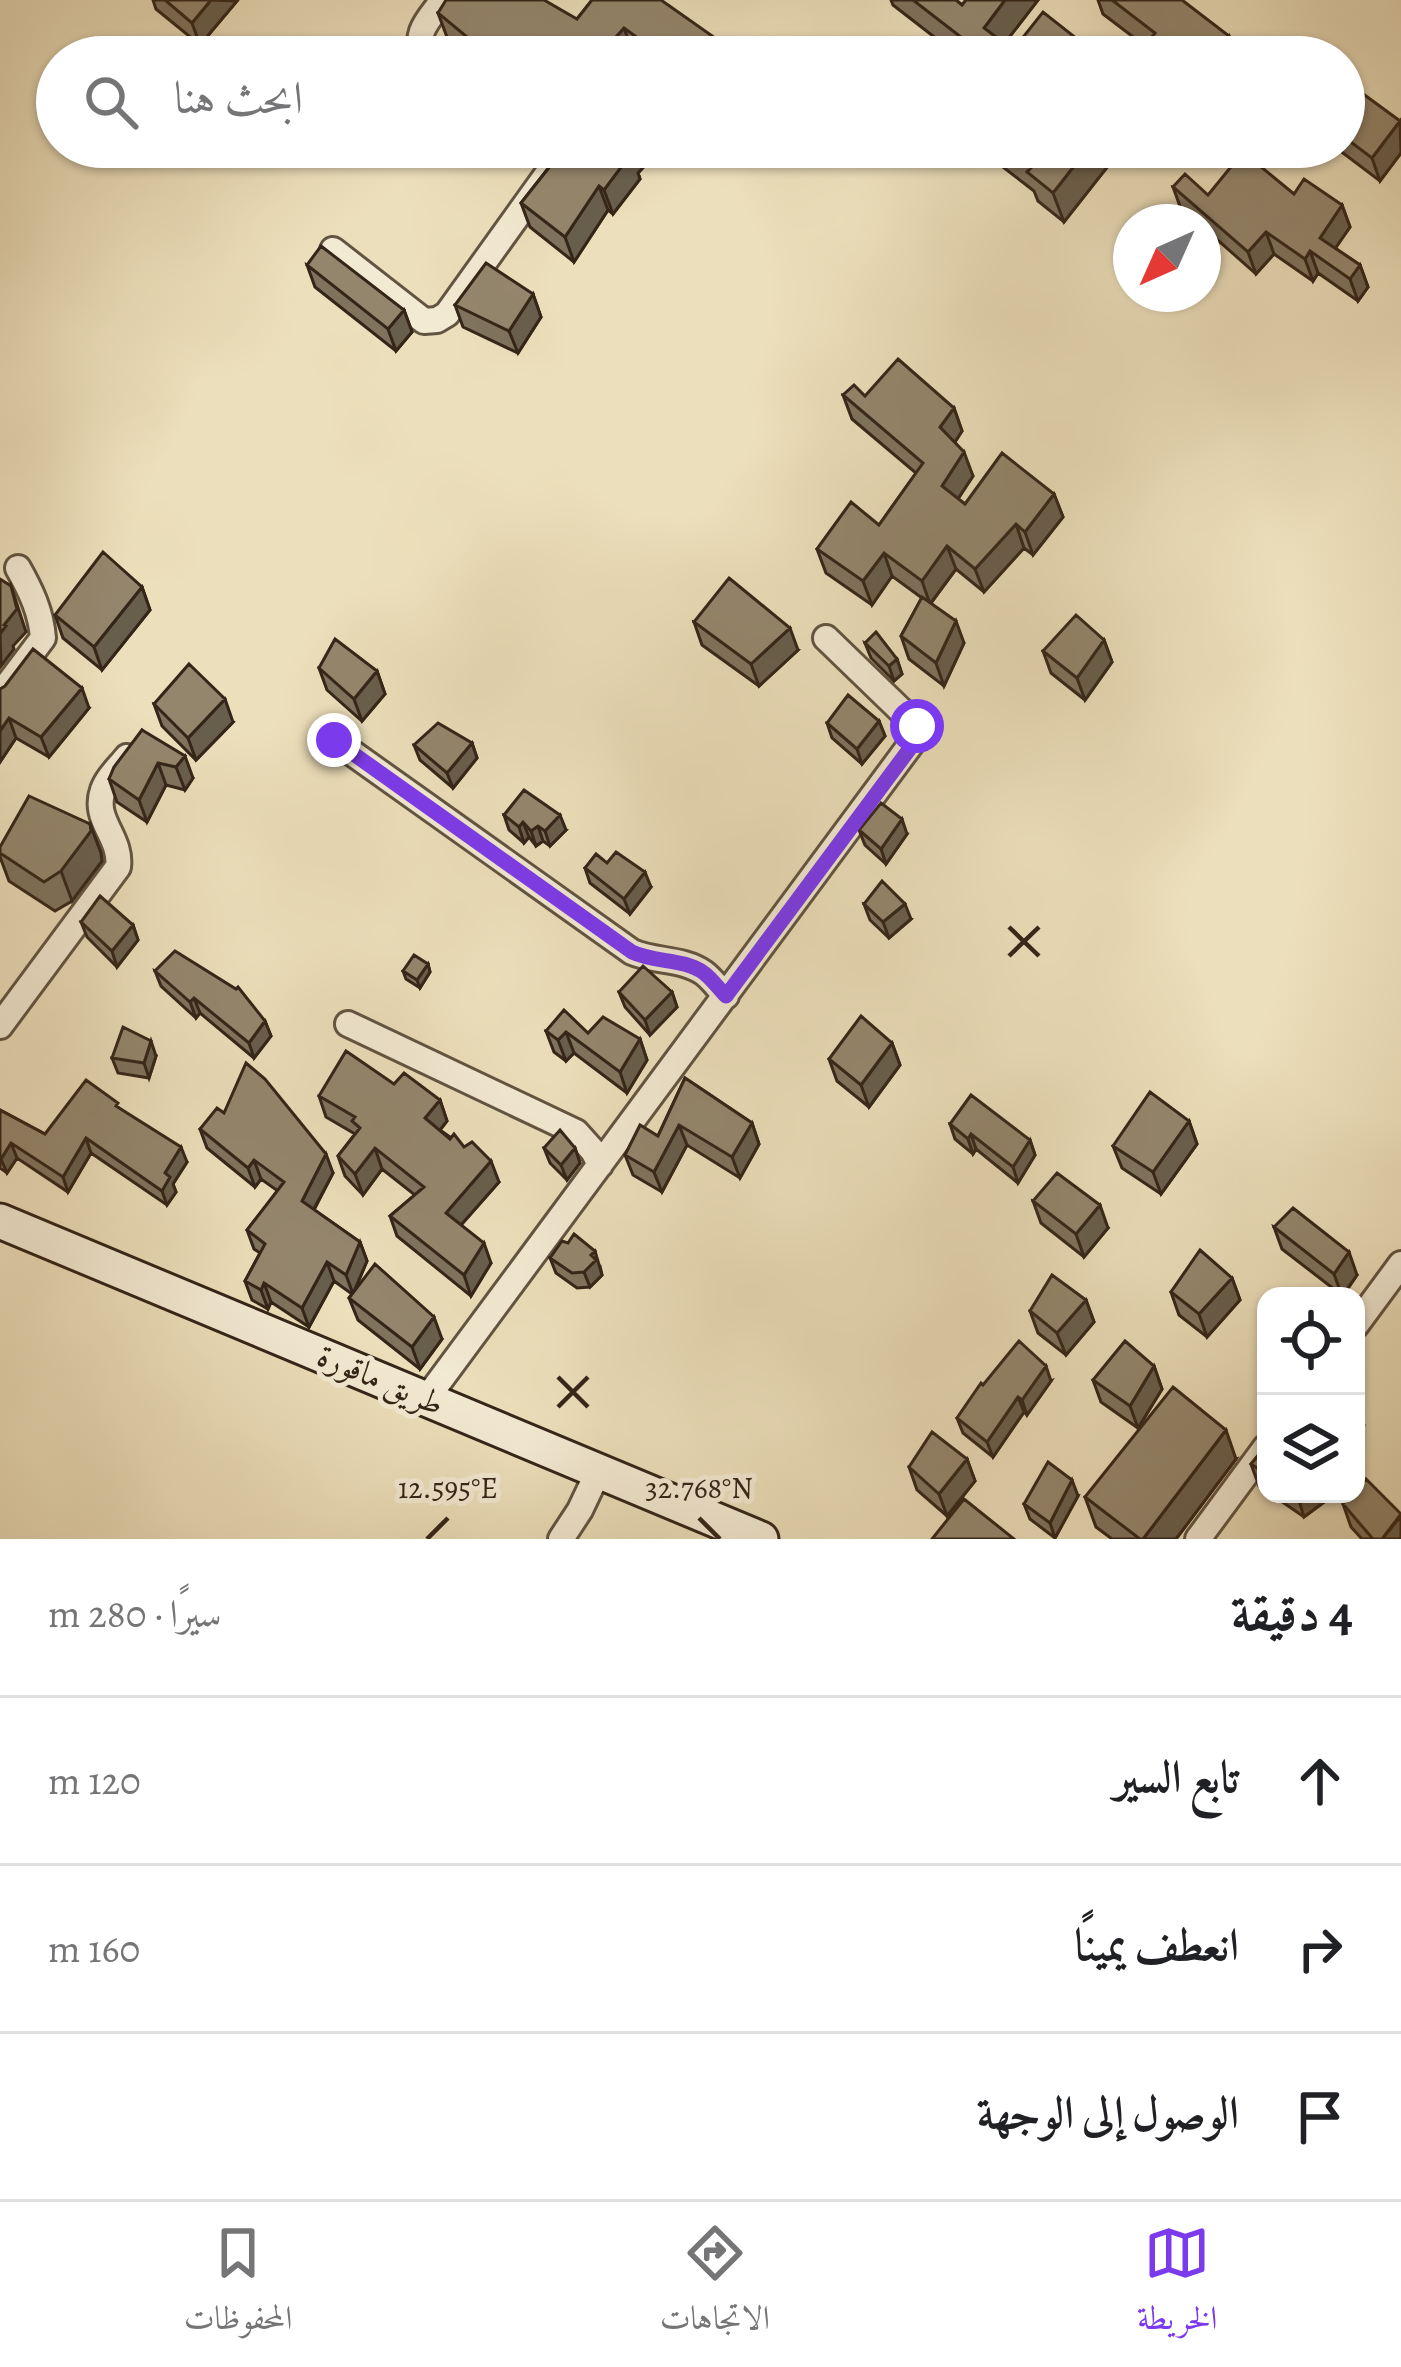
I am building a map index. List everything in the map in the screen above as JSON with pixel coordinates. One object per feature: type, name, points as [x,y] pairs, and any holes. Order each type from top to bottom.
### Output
[{"type":"street","points":[[420,36],[442,0]]},
{"type":"street","points":[[333,250],[407,310],[424,321],[437,320],[447,314],[551,168]]},
{"type":"street","points":[[0,694],[43,638],[41,618],[18,568]]},
{"type":"street","points":[[427,1398],[917,736],[917,726],[826,638]]},
{"type":"street","points":[[334,740],[632,952],[703,972],[726,996]]},
{"type":"street","points":[[0,1026],[118,867],[118,845],[100,808],[103,787],[135,746]]},
{"type":"street","points":[[349,1024],[576,1132],[600,1165]]},
{"type":"street","name":"طريق ماقورة","points":[[0,1221],[761,1539]]},
{"type":"street","points":[[1365,1313],[1401,1264]]},
{"type":"street","points":[[1198,1539],[1257,1459]]},
{"type":"street","points":[[561,1539],[599,1470]]},
{"type":"building","points":[[165,0],[211,0],[192,23]]},
{"type":"building","points":[[446,0],[544,0],[577,19],[592,0],[661,0],[712,36],[635,36],[624,28],[617,36],[466,36],[438,13]]},
{"type":"building","points":[[913,0],[956,0],[962,5],[966,0],[1005,0],[984,28],[995,36],[959,36]]},
{"type":"building","points":[[1112,0],[1182,0],[1229,36],[1153,36],[1155,33]]},
{"type":"building","points":[[1043,12],[1073,36],[1024,36]]},
{"type":"building","points":[[1365,95],[1400,121],[1372,158],[1365,153]]},
{"type":"building","points":[[549,168],[620,168],[604,190],[599,186],[565,237],[521,203]]},
{"type":"building","points":[[1031,168],[1073,168],[1053,193],[1027,172]]},
{"type":"building","points":[[1230,168],[1262,168],[1294,194],[1304,179],[1342,205],[1320,238],[1360,265],[1350,279],[1310,251],[1305,259],[1266,232],[1248,252],[1221,229],[1221,204],[1193,204],[1173,187],[1185,174],[1208,195]]},
{"type":"building","points":[[321,246],[404,310],[388,329],[307,265]]},
{"type":"building","points":[[486,263],[533,294],[509,331],[455,305]]},
{"type":"building","points":[[898,359],[954,408],[940,427],[964,452],[942,486],[965,504],[1002,453],[1054,494],[1025,532],[1016,524],[975,569],[947,546],[922,581],[884,553],[863,581],[817,549],[851,502],[879,525],[923,463],[843,395],[854,385],[865,396]]},
{"type":"building","points":[[103,552],[142,587],[94,647],[55,615]]},
{"type":"building","points":[[729,578],[790,628],[751,664],[694,622]]},
{"type":"building","points":[[0,579],[11,586],[17,609],[0,634]]},
{"type":"building","points":[[922,597],[956,621],[936,663],[901,636]]},
{"type":"building","points":[[1076,615],[1104,640],[1077,678],[1043,651]]},
{"type":"building","points":[[876,632],[897,659],[889,666],[865,643]]},
{"type":"building","points":[[335,639],[377,671],[354,699],[319,668]]},
{"type":"building","points":[[33,649],[82,688],[41,737],[9,718],[0,731],[0,689]]},
{"type":"building","points":[[189,664],[225,699],[188,738],[154,704]]},
{"type":"building","points":[[848,695],[879,721],[857,749],[827,723]]},
{"type":"building","points":[[438,723],[472,743],[447,773],[414,745]]},
{"type":"building","points":[[142,730],[185,756],[176,767],[158,763],[139,800],[109,779]]},
{"type":"building","points":[[524,790],[560,815],[545,831],[538,826],[531,831],[523,822],[519,827],[504,815]]},
{"type":"building","points":[[29,796],[90,824],[91,831],[61,871],[44,882],[0,853]]},
{"type":"building","points":[[881,803],[902,819],[881,849],[859,830]]},
{"type":"building","points":[[616,852],[645,872],[624,899],[585,868],[596,854],[607,863]]},
{"type":"building","points":[[882,881],[905,904],[883,922],[864,904]]},
{"type":"building","points":[[100,896],[133,925],[112,951],[81,922]]},
{"type":"building","points":[[175,951],[238,987],[265,1021],[249,1043],[155,971]]},
{"type":"building","points":[[414,955],[428,964],[417,980],[403,971]]},
{"type":"building","points":[[643,966],[672,992],[645,1020],[619,992]]},
{"type":"building","points":[[564,1010],[588,1033],[603,1017],[640,1039],[620,1072],[566,1032],[558,1040],[546,1031]]},
{"type":"building","points":[[861,1016],[892,1043],[861,1085],[829,1059]]},
{"type":"building","points":[[123,1027],[151,1041],[144,1063],[112,1058]]},
{"type":"building","points":[[346,1051],[394,1084],[404,1073],[440,1100],[425,1118],[450,1139],[454,1134],[464,1147],[472,1142],[491,1161],[446,1213],[484,1243],[464,1275],[390,1216],[424,1187],[375,1148],[355,1174],[338,1156],[360,1128],[352,1121],[355,1117],[319,1096]]},
{"type":"building","points":[[246,1063],[265,1079],[326,1154],[302,1201],[360,1242],[346,1275],[327,1262],[302,1308],[264,1283],[261,1290],[245,1281],[265,1244],[247,1230],[284,1182],[254,1160],[248,1168],[200,1129],[217,1108],[224,1113]]},
{"type":"building","points":[[685,1078],[752,1123],[732,1157],[679,1125],[654,1172],[625,1155],[640,1125],[658,1136]]},
{"type":"building","points":[[86,1080],[116,1106],[181,1147],[165,1173],[170,1177],[162,1191],[86,1138],[63,1177],[11,1143],[1,1159],[0,1110],[45,1134]]},
{"type":"building","points":[[1150,1092],[1189,1121],[1153,1172],[1113,1146]]},
{"type":"building","points":[[971,1095],[1030,1140],[1013,1167],[950,1124]]},
{"type":"building","points":[[560,1130],[575,1148],[561,1165],[544,1148]]},
{"type":"building","points":[[1057,1173],[1100,1205],[1076,1234],[1033,1201]]},
{"type":"building","points":[[1293,1208],[1349,1252],[1334,1274],[1274,1227]]},
{"type":"building","points":[[574,1234],[595,1251],[591,1255],[596,1260],[584,1272],[572,1273],[550,1258]]},
{"type":"building","points":[[1200,1250],[1232,1278],[1199,1314],[1171,1292]]},
{"type":"building","points":[[375,1264],[434,1317],[412,1347],[349,1298]]},
{"type":"building","points":[[1052,1275],[1086,1300],[1057,1333],[1030,1311]]},
{"type":"building","points":[[1019,1341],[1046,1366],[987,1442],[957,1418]]},
{"type":"building","points":[[1125,1341],[1154,1366],[1130,1406],[1093,1380]]},
{"type":"building","points":[[1173,1387],[1226,1430],[1140,1539],[1085,1497]]},
{"type":"building","points":[[932,1432],[967,1459],[939,1494],[909,1467]]},
{"type":"building","points":[[1048,1462],[1072,1480],[1050,1523],[1024,1504]]},
{"type":"building","points":[[1365,1480],[1401,1514],[1382,1539],[1373,1539],[1343,1504],[1365,1503]]},
{"type":"building","points":[[964,1499],[1014,1539],[932,1539]]},
{"type":"route","points":[[334,740],[632,952],[703,972],[726,996],[911,747],[917,726]]}]
